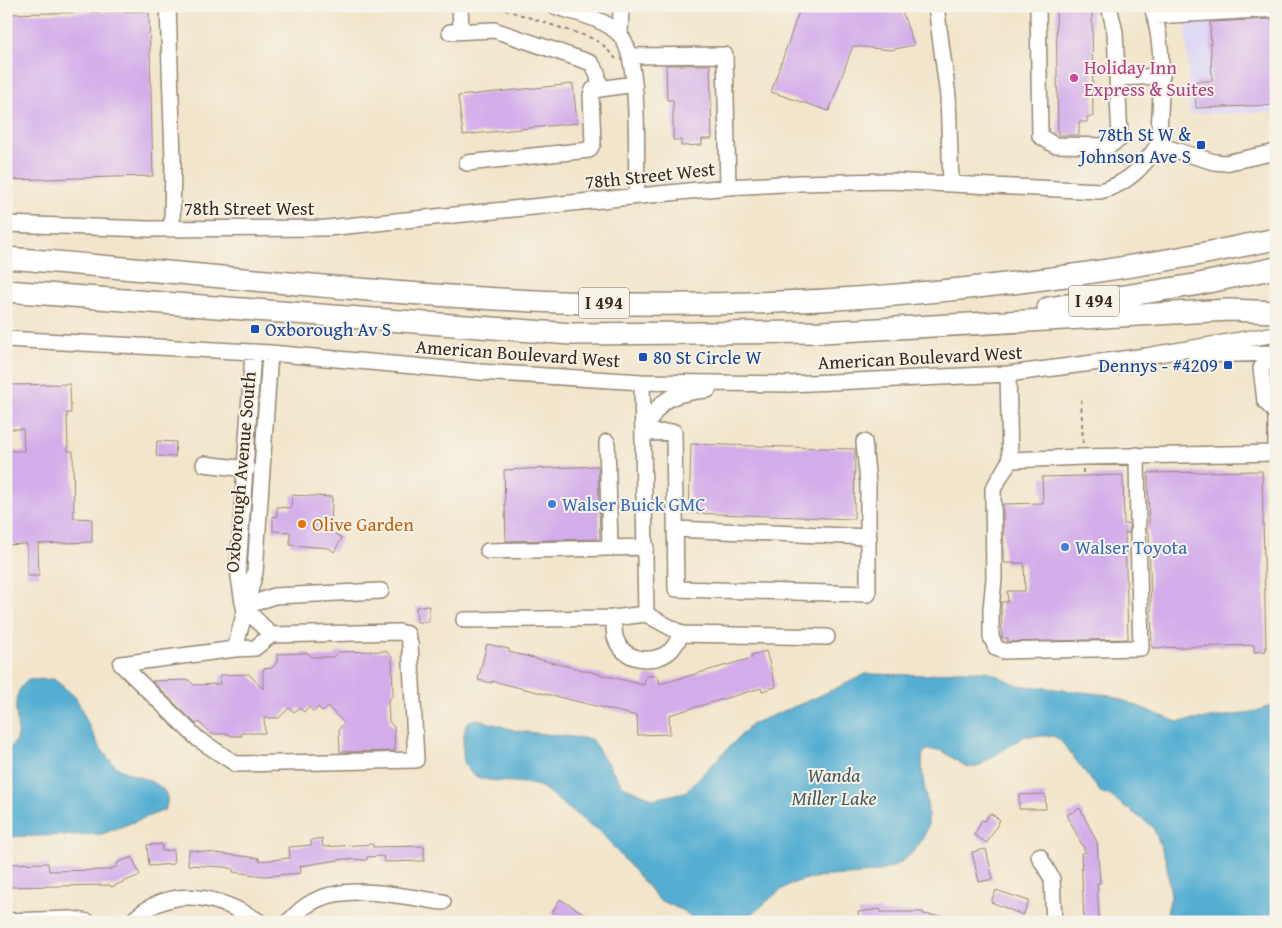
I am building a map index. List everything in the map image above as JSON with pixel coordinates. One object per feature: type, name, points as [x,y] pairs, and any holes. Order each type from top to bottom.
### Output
[{"type":"highway","points":[[1200,255],[1276,226]]},
{"type":"highway","name":"I 494","points":[[6,258],[466,297],[591,303],[700,304],[840,300],[945,291],[1033,281],[1200,255],[1276,239]]},
{"type":"highway","name":"I 494","points":[[6,291],[570,334],[822,332],[911,326],[1062,306],[1194,285],[1276,268]]},
{"type":"highway","points":[[911,326],[1230,310],[1276,312]]},
{"type":"street","points":[[168,6],[173,159],[172,228]]},
{"type":"street","points":[[460,6],[456,32],[494,30],[591,63],[597,72],[600,88]]},
{"type":"street","points":[[554,6],[609,26],[620,35],[631,56],[634,84],[637,196]]},
{"type":"street","points":[[620,35],[621,6]]},
{"type":"street","points":[[936,6],[948,96],[951,184]]},
{"type":"street","points":[[1038,6],[1040,136],[1054,145],[1109,146],[1120,139],[1115,32],[1109,6]]},
{"type":"street","points":[[1276,9],[1153,11],[1160,40],[1162,76],[1158,145],[1214,162],[1225,163],[1276,152]]},
{"type":"street","points":[[631,56],[725,55],[728,187]]},
{"type":"street","points":[[1117,78],[1162,76]]},
{"type":"street","points":[[467,163],[589,150],[593,143],[591,95],[593,90],[634,84]]},
{"type":"street","name":"78th Street West","points":[[6,224],[291,229],[371,225],[728,187],[849,182],[951,184],[1100,191],[1127,181],[1145,164],[1158,145]]},
{"type":"street","name":"American Boulevard West","points":[[6,339],[253,352],[480,372],[642,382],[774,384],[880,381],[1008,374],[1146,356],[1276,334]]},
{"type":"street","name":"Oxborough Avenue South","points":[[244,607],[238,570],[247,469],[253,352]]},
{"type":"street","name":"Oxborough Avenue South","points":[[244,607],[254,572],[270,354]]},
{"type":"street","name":"American Boulevard West","points":[[1146,356],[1272,358]]},
{"type":"street","points":[[1010,460],[1083,456],[1276,453],[1275,409],[1265,401],[1261,368],[1272,358]]},
{"type":"street","points":[[1008,374],[1010,460],[993,489],[994,580],[991,637],[996,648],[1004,652],[1140,648],[1136,455]]},
{"type":"street","points":[[642,382],[646,614]]},
{"type":"street","points":[[644,433],[651,414],[658,406],[678,393],[774,384]]},
{"type":"street","points":[[644,433],[674,432],[676,589],[711,591],[868,594],[869,537],[864,442]]},
{"type":"street","points":[[607,442],[610,547]]},
{"type":"street","points":[[204,464],[247,469]]},
{"type":"street","points":[[675,529],[869,537]]},
{"type":"street","points":[[488,551],[646,547]]},
{"type":"street","points":[[244,607],[274,596],[381,591]]},
{"type":"street","points":[[244,607],[271,635]]},
{"type":"street","points":[[234,649],[244,607]]},
{"type":"street","points":[[464,620],[613,618],[646,614],[682,634],[827,637]]},
{"type":"street","points":[[613,618],[616,638],[624,651],[636,658],[652,660],[671,650],[682,634]]},
{"type":"street","points":[[399,632],[407,634],[410,644],[416,760],[236,764],[198,739],[121,664],[255,648],[271,635],[399,632]]},
{"type":"street","points":[[1040,856],[1052,879],[1054,922]]},
{"type":"street","points":[[288,922],[309,904],[324,896],[341,892],[358,892],[443,902]]},
{"type":"street","points":[[131,922],[141,912],[158,902],[178,897],[197,897],[231,906],[260,922]]},
{"type":"street","points":[[6,921],[72,918],[88,922]]},
{"type":"path","points":[[1081,399],[1083,476]]},
{"type":"shaded area","points":[[1176,6],[1276,6],[1276,112],[1190,114],[1186,23]]},
{"type":"water","name":"Wanda Miller Lake","points":[[954,671],[987,671],[1017,685],[1110,695],[1177,722],[1251,713],[1276,704],[1276,922],[1165,922],[1171,896],[1166,860],[1153,827],[1109,795],[1102,794],[1060,740],[1053,736],[1025,736],[977,767],[967,767],[940,750],[927,750],[923,753],[922,773],[928,825],[926,832],[914,851],[900,863],[884,870],[812,878],[794,883],[780,890],[748,917],[732,923],[696,922],[684,911],[659,900],[599,830],[588,824],[543,788],[531,784],[480,778],[471,773],[465,763],[463,746],[466,725],[467,722],[477,719],[517,731],[591,739],[623,786],[654,799],[685,792],[752,724],[866,674],[927,675]]},
{"type":"water","points":[[54,679],[76,699],[106,756],[117,767],[152,782],[165,792],[167,800],[165,810],[102,834],[6,837],[6,751],[14,744],[17,736],[16,708],[20,689],[28,680]]},
{"type":"building","points":[[801,6],[900,6],[914,45],[890,50],[853,46],[829,111],[771,92]]},
{"type":"building","name":"Holiday Inn Express & Suites","points":[[1056,6],[1092,6],[1093,117],[1087,117],[1087,122],[1079,122],[1079,135],[1058,135]]},
{"type":"building","points":[[149,11],[153,176],[6,180],[6,14]]},
{"type":"building","points":[[1276,19],[1276,105],[1196,108],[1195,81],[1212,81],[1210,22]]},
{"type":"building","points":[[666,65],[710,65],[712,139],[702,139],[702,145],[681,146],[681,140],[673,140],[673,100],[667,100]]},
{"type":"building","points":[[573,84],[577,123],[463,135],[458,96]]},
{"type":"building","points":[[70,384],[71,413],[67,413],[68,451],[73,451],[74,518],[92,519],[92,542],[38,544],[39,576],[27,576],[27,544],[6,545],[6,451],[24,451],[23,429],[9,429],[9,385]]},
{"type":"building","points":[[157,441],[176,442],[175,457],[156,456]]},
{"type":"building","points":[[691,444],[855,449],[854,519],[689,513]]},
{"type":"building","name":"Walser Buick GMC","points":[[598,466],[600,539],[506,541],[504,470]]},
{"type":"building","points":[[1262,471],[1266,651],[1254,652],[1254,645],[1152,648],[1149,532],[1146,528],[1149,523],[1148,473]]},
{"type":"building","name":"Walser Toyota","points":[[1123,475],[1124,524],[1129,524],[1130,528],[1129,533],[1125,533],[1128,639],[1008,642],[1008,638],[1002,638],[1001,602],[1008,602],[1007,591],[1025,591],[1024,563],[1004,563],[1003,504],[1043,503],[1042,477]]},
{"type":"building","name":"Olive Garden","points":[[292,495],[332,497],[331,531],[342,538],[334,552],[329,548],[290,545],[290,532],[273,531],[273,516],[277,517],[277,507],[291,508]]},
{"type":"building","points":[[429,606],[429,622],[417,622],[416,607]]},
{"type":"building","points":[[487,644],[509,649],[509,652],[644,685],[646,676],[658,676],[660,684],[752,658],[751,655],[766,651],[776,687],[762,691],[761,688],[669,715],[670,734],[638,735],[637,716],[492,681],[492,683],[478,680]]},
{"type":"building","points":[[386,651],[392,657],[393,695],[388,701],[389,722],[394,727],[395,751],[340,752],[339,729],[344,723],[328,707],[323,712],[318,707],[314,712],[309,707],[304,712],[299,708],[294,712],[289,708],[279,718],[264,718],[265,733],[241,733],[242,736],[211,734],[199,722],[196,724],[152,681],[189,680],[194,685],[220,684],[220,675],[249,674],[263,689],[263,669],[272,668],[277,662],[277,654],[308,653],[312,657],[333,657],[338,652]]},
{"type":"building","points":[[1045,794],[1046,809],[1019,809],[1019,795]]},
{"type":"building","points":[[1080,808],[1097,842],[1100,883],[1097,883],[1099,922],[1084,922],[1081,853],[1086,853],[1067,815]]},
{"type":"building","points":[[990,813],[1000,820],[987,843],[974,835],[982,820],[985,821]]},
{"type":"building","points":[[322,838],[323,847],[373,844],[373,847],[424,846],[424,861],[384,862],[383,856],[367,857],[367,860],[344,859],[300,866],[301,873],[264,876],[233,872],[233,869],[224,867],[188,865],[189,850],[259,858],[259,861],[290,858],[289,847],[311,845],[311,840]]},
{"type":"building","points":[[162,844],[162,851],[173,850],[174,864],[149,866],[147,845]]},
{"type":"building","points":[[986,849],[993,879],[979,882],[972,852]]},
{"type":"building","points":[[132,857],[140,875],[111,887],[110,885],[6,887],[6,864],[48,863],[49,871],[108,870],[118,866],[117,863]]},
{"type":"building","points":[[996,890],[1029,901],[1023,915],[991,902]]},
{"type":"building","points":[[560,899],[598,922],[566,922],[552,913]]},
{"type":"building","points":[[880,909],[881,912],[923,912],[923,914],[944,917],[943,922],[860,922],[858,912]]},
{"type":"place","name":"Holiday Inn Express & Suites","points":[[1074,78]]},
{"type":"place","name":"78th St W & Johnson Ave S","points":[[1201,145]]},
{"type":"place","name":"Oxborough Av S","points":[[255,329]]},
{"type":"place","name":"80 St Circle W","points":[[643,357]]},
{"type":"place","name":"Dennys - #4209","points":[[1228,365]]},
{"type":"place","name":"Walser Buick GMC","points":[[552,504]]},
{"type":"place","name":"Olive Garden","points":[[302,524]]},
{"type":"place","name":"Walser Toyota","points":[[1065,547]]}]
